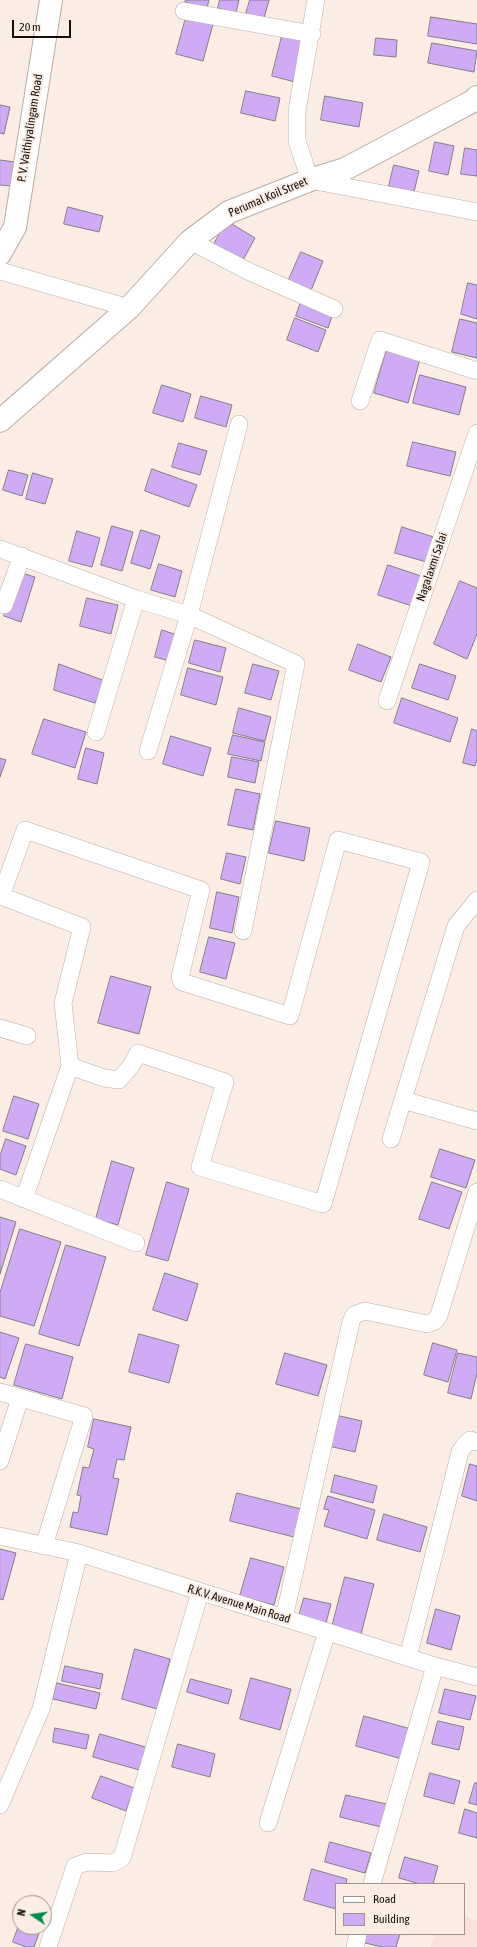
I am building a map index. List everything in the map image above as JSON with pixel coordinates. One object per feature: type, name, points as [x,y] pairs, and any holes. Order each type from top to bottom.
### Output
[{"type":"street","name":"P. V. Vaithiyalingam Road","points":[[0,254],[15,227],[51,0]]},
{"type":"street","points":[[316,0],[312,34],[297,118],[297,141],[310,180],[477,212]]},
{"type":"street","points":[[184,11],[312,34]]},
{"type":"street","name":"Perumal Koil Street","points":[[0,421],[129,308],[190,241],[229,212],[310,180],[345,169],[473,101],[477,97]]},
{"type":"street","points":[[190,241],[250,272],[334,309]]},
{"type":"street","points":[[0,271],[129,308]]},
{"type":"street","points":[[360,401],[380,340],[477,371]]},
{"type":"street","points":[[148,751],[189,615],[239,424]]},
{"type":"street","name":"Nagalaxmi Salai","points":[[387,700],[477,434]]},
{"type":"street","points":[[0,549],[136,599],[189,615],[296,664],[243,931]]},
{"type":"street","points":[[4,605],[22,556]]},
{"type":"street","points":[[96,732],[136,599]]},
{"type":"street","points":[[24,1199],[70,1066],[63,1003],[82,927],[1,896],[25,830],[201,890],[180,977],[182,982],[290,1016],[338,840],[421,862],[323,1204],[200,1167],[225,1082],[138,1053],[131,1066],[119,1080],[104,1078],[70,1066]]},
{"type":"street","points":[[391,1139],[456,926],[477,900]]},
{"type":"street","points":[[0,1028],[27,1036]]},
{"type":"street","points":[[403,1100],[477,1121]]},
{"type":"street","points":[[0,1189],[136,1243]]},
{"type":"street","points":[[284,1618],[350,1322],[354,1316],[364,1311],[427,1324],[435,1320],[439,1314],[477,1192]]},
{"type":"street","points":[[0,1392],[84,1416],[44,1546]]},
{"type":"street","points":[[0,1461],[20,1398]]},
{"type":"street","points":[[408,1657],[460,1452],[470,1440],[477,1442]]},
{"type":"street","name":"R.K.V. Avenue Main Road","points":[[0,1536],[78,1553],[435,1666],[477,1677]]},
{"type":"street","points":[[0,1805],[41,1709],[78,1553]]},
{"type":"street","points":[[48,1947],[75,1866],[88,1862],[113,1863],[122,1858],[200,1592]]},
{"type":"street","points":[[268,1823],[326,1632]]},
{"type":"street","points":[[372,1883],[435,1666]]},
{"type":"street","points":[[354,1947],[358,1935]]},
{"type":"shaded area","points":[[465,1915],[477,1921],[477,1947],[431,1947],[435,1935],[465,1935]]},
{"type":"building","points":[[186,0],[209,0],[207,8],[185,2]]},
{"type":"building","points":[[220,0],[239,0],[236,13],[218,8]]},
{"type":"building","points":[[250,0],[269,0],[264,18],[246,14]]},
{"type":"building","points":[[186,17],[213,24],[203,61],[176,54]]},
{"type":"building","points":[[431,17],[477,24],[477,44],[428,36]]},
{"type":"building","points":[[282,36],[305,41],[295,82],[272,76]]},
{"type":"building","points":[[376,38],[397,40],[396,57],[374,55]]},
{"type":"building","points":[[432,43],[477,51],[474,72],[428,63]]},
{"type":"building","points":[[246,91],[280,98],[275,121],[241,113]]},
{"type":"building","points":[[325,96],[363,103],[359,127],[321,120]]},
{"type":"building","points":[[0,105],[10,107],[4,134],[0,133]]},
{"type":"building","points":[[435,142],[454,146],[448,175],[429,171]]},
{"type":"building","points":[[465,148],[477,150],[477,176],[461,174]]},
{"type":"building","points":[[0,160],[15,162],[11,186],[0,185]]},
{"type":"building","points":[[394,165],[419,171],[414,192],[389,186]]},
{"type":"building","points":[[68,207],[103,216],[99,232],[64,224]]},
{"type":"building","points":[[227,221],[255,238],[243,260],[214,244]]},
{"type":"building","points":[[301,252],[323,261],[310,293],[287,284]]},
{"type":"building","points":[[468,283],[477,285],[477,319],[461,314]]},
{"type":"building","points":[[301,302],[332,316],[328,328],[296,316]]},
{"type":"building","points":[[295,318],[326,330],[318,352],[287,340]]},
{"type":"building","points":[[460,319],[477,323],[477,358],[452,352]]},
{"type":"building","points":[[387,349],[420,359],[408,403],[374,393]]},
{"type":"building","points":[[420,375],[466,387],[459,415],[413,403]]},
{"type":"building","points":[[162,385],[191,394],[183,422],[153,413]]},
{"type":"building","points":[[201,396],[232,405],[226,427],[195,418]]},
{"type":"building","points":[[413,442],[456,452],[450,476],[407,466]]},
{"type":"building","points":[[179,443],[207,451],[200,475],[172,467]]},
{"type":"building","points":[[152,469],[197,485],[189,507],[145,491]]},
{"type":"building","points":[[9,470],[28,475],[22,496],[3,490]]},
{"type":"building","points":[[33,473],[53,479],[45,504],[26,499]]},
{"type":"building","points":[[112,526],[133,532],[122,571],[101,565]]},
{"type":"building","points":[[402,527],[437,538],[430,563],[395,553]]},
{"type":"building","points":[[141,530],[160,536],[150,569],[131,563]]},
{"type":"building","points":[[77,531],[100,538],[92,567],[69,561]]},
{"type":"building","points":[[159,564],[182,571],[175,597],[151,590]]},
{"type":"building","points":[[388,565],[421,576],[412,606],[378,595]]},
{"type":"building","points":[[18,572],[35,577],[21,622],[4,616]]},
{"type":"building","points":[[460,581],[477,588],[477,634],[467,659],[434,644]]},
{"type":"building","points":[[87,598],[118,605],[111,634],[80,626]]},
{"type":"building","points":[[162,630],[177,635],[169,661],[155,657]]},
{"type":"building","points":[[195,640],[226,648],[220,672],[189,663]]},
{"type":"building","points":[[358,644],[391,657],[381,682],[349,670]]},
{"type":"building","points":[[59,664],[105,681],[95,703],[54,690]]},
{"type":"building","points":[[253,664],[279,671],[271,700],[245,693]]},
{"type":"building","points":[[420,664],[456,676],[448,700],[412,688]]},
{"type":"building","points":[[188,668],[223,677],[216,705],[181,695]]},
{"type":"building","points":[[402,698],[458,718],[450,742],[394,723]]},
{"type":"building","points":[[239,708],[271,717],[265,741],[233,733]]},
{"type":"building","points":[[44,719],[86,732],[75,768],[32,754]]},
{"type":"building","points":[[472,729],[477,731],[477,759],[475,766],[463,763]]},
{"type":"building","points":[[233,735],[265,742],[261,761],[228,754]]},
{"type":"building","points":[[171,736],[211,748],[203,776],[163,764]]},
{"type":"building","points":[[86,748],[104,753],[97,784],[78,779]]},
{"type":"building","points":[[232,757],[259,762],[255,783],[228,777]]},
{"type":"building","points":[[0,758],[6,760],[0,777]]},
{"type":"building","points":[[236,789],[260,794],[253,830],[228,825]]},
{"type":"building","points":[[276,821],[310,828],[304,861],[269,853]]},
{"type":"building","points":[[227,853],[246,857],[240,884],[221,879]]},
{"type":"building","points":[[217,892],[239,897],[232,933],[210,928]]},
{"type":"building","points":[[209,937],[235,943],[226,979],[200,972]]},
{"type":"building","points":[[111,976],[151,987],[139,1034],[98,1023]]},
{"type":"building","points":[[14,1096],[39,1104],[28,1139],[3,1131]]},
{"type":"building","points":[[6,1139],[26,1146],[16,1175],[0,1169],[0,1156]]},
{"type":"building","points":[[440,1149],[475,1160],[466,1188],[431,1177]]},
{"type":"building","points":[[112,1161],[134,1168],[118,1225],[96,1219]]},
{"type":"building","points":[[167,1182],[189,1189],[168,1261],[146,1255]]},
{"type":"building","points":[[432,1182],[462,1192],[449,1229],[419,1219]]},
{"type":"building","points":[[0,1217],[16,1222],[0,1274]]},
{"type":"building","points":[[20,1229],[61,1242],[34,1326],[0,1316],[0,1293]]},
{"type":"building","points":[[66,1245],[106,1257],[79,1346],[39,1334]]},
{"type":"building","points":[[165,1273],[198,1284],[187,1321],[153,1310]]},
{"type":"building","points":[[0,1332],[19,1338],[5,1379],[0,1377]]},
{"type":"building","points":[[139,1334],[179,1345],[169,1383],[129,1372]]},
{"type":"building","points":[[433,1343],[457,1350],[448,1382],[424,1375]]},
{"type":"building","points":[[26,1344],[73,1357],[62,1399],[14,1385]]},
{"type":"building","points":[[285,1353],[327,1365],[318,1396],[276,1384]]},
{"type":"building","points":[[458,1353],[477,1357],[477,1373],[471,1399],[448,1393]]},
{"type":"building","points":[[331,1414],[362,1421],[355,1452],[324,1445]]},
{"type":"building","points":[[94,1419],[131,1427],[124,1460],[117,1459],[113,1478],[119,1479],[107,1535],[70,1527],[73,1512],[78,1513],[81,1496],[77,1495],[83,1467],[89,1468],[94,1449],[88,1447]]},
{"type":"building","points":[[470,1464],[477,1466],[477,1501],[462,1496]]},
{"type":"building","points":[[335,1475],[377,1486],[373,1503],[331,1492]]},
{"type":"building","points":[[237,1493],[301,1509],[294,1537],[230,1521]]},
{"type":"building","points":[[328,1496],[375,1510],[367,1539],[324,1526],[329,1510],[324,1509]]},
{"type":"building","points":[[384,1514],[427,1527],[420,1552],[377,1540]]},
{"type":"building","points":[[0,1549],[16,1553],[3,1600],[0,1599]]},
{"type":"building","points":[[251,1558],[284,1567],[274,1605],[240,1596]]},
{"type":"building","points":[[345,1577],[374,1584],[360,1638],[331,1631]]},
{"type":"building","points":[[304,1598],[331,1604],[326,1623],[299,1616]]},
{"type":"building","points":[[436,1609],[460,1616],[451,1650],[427,1643]]},
{"type":"building","points":[[135,1649],[170,1659],[157,1709],[122,1699]]},
{"type":"building","points":[[65,1666],[103,1674],[100,1689],[62,1681]]},
{"type":"building","points":[[251,1678],[291,1689],[280,1730],[240,1719]]},
{"type":"building","points":[[191,1679],[232,1690],[228,1704],[187,1692]]},
{"type":"building","points":[[57,1683],[100,1693],[96,1709],[53,1699]]},
{"type":"building","points":[[445,1689],[476,1696],[470,1720],[439,1713]]},
{"type":"building","points":[[364,1716],[411,1729],[402,1759],[356,1746]]},
{"type":"building","points":[[438,1721],[464,1727],[459,1750],[432,1744]]},
{"type":"building","points":[[55,1728],[89,1735],[86,1749],[53,1742]]},
{"type":"building","points":[[100,1734],[149,1748],[143,1771],[93,1757]]},
{"type":"building","points":[[178,1744],[215,1754],[210,1777],[172,1767]]},
{"type":"building","points":[[430,1773],[460,1781],[454,1804],[424,1796]]},
{"type":"building","points":[[101,1776],[134,1788],[126,1811],[92,1798]]},
{"type":"building","points":[[475,1783],[477,1783],[477,1805],[469,1803]]},
{"type":"building","points":[[346,1795],[391,1805],[385,1828],[340,1817]]},
{"type":"building","points":[[465,1809],[477,1813],[477,1838],[459,1833]]},
{"type":"building","points":[[330,1842],[371,1853],[365,1873],[325,1862]]},
{"type":"building","points":[[405,1857],[438,1866],[433,1883],[416,1883],[399,1878]]},
{"type":"building","points":[[312,1869],[347,1879],[346,1883],[335,1883],[335,1909],[304,1900]]},
{"type":"building","points":[[15,1935],[38,1935],[34,1947],[26,1947],[13,1942]]},
{"type":"building","points":[[363,1935],[400,1935],[396,1947],[382,1947],[361,1942]]}]
